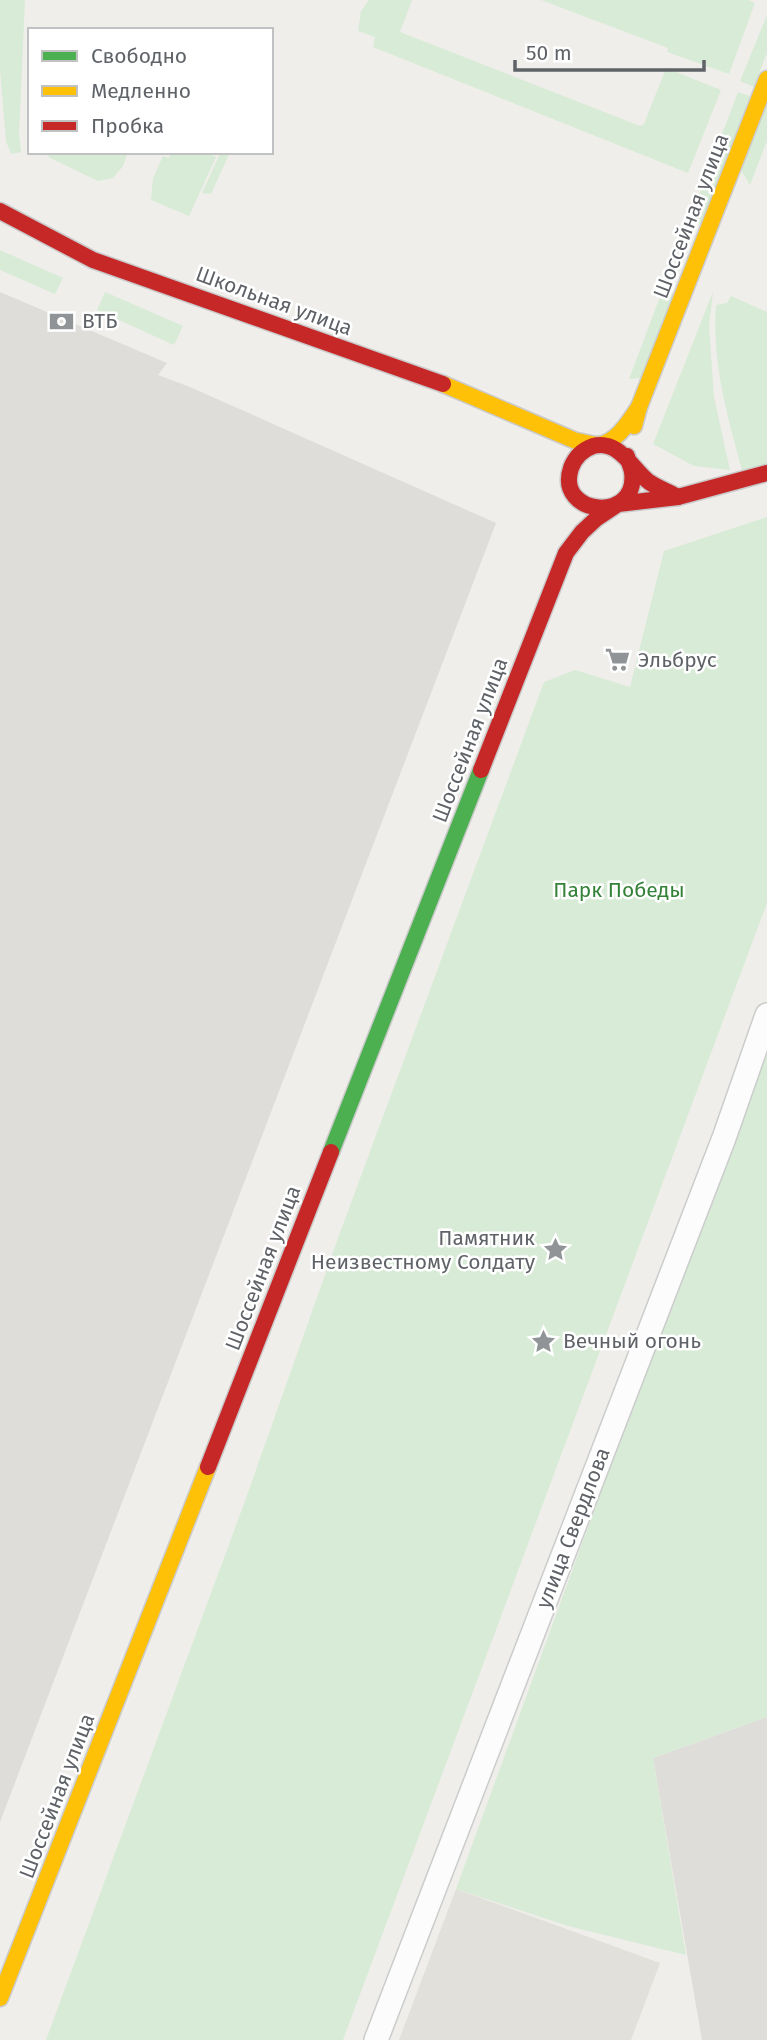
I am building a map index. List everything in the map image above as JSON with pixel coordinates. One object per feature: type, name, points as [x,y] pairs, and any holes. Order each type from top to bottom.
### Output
[{"type":"main road","name":"Шоссейная улица","points":[[639,407],[767,79]]},
{"type":"main road","points":[[0,195],[1,211]]},
{"type":"main road","name":"Школьная улица","points":[[1,211],[93,260],[457,388],[536,425],[576,441],[599,445]]},
{"type":"main road","points":[[566,553],[570,512],[569,472],[573,462],[579,453],[589,447],[611,440],[625,427],[639,407]]},
{"type":"main road","points":[[566,553],[582,532],[627,496],[633,477],[627,456],[639,407]]},
{"type":"main road","points":[[536,425],[555,453],[574,493],[581,502],[590,507],[600,509],[618,504],[678,497],[767,473]]},
{"type":"main road","points":[[599,445],[610,446],[627,456],[639,473],[653,485],[678,497]]},
{"type":"main road","name":"Шоссейная улица","points":[[0,1998],[566,553]]},
{"type":"street","name":"улица Свердлова","points":[[376,2040],[724,1138],[767,1015]]},
{"type":"shaded area","points":[[0,292],[167,363],[158,375],[496,523],[0,1822]]},
{"type":"shaded area","points":[[767,1717],[767,2040],[702,2040],[653,1758]]},
{"type":"shaded area","points":[[456,1889],[660,1963],[631,2040],[399,2040]]},
{"type":"green space","points":[[0,0],[25,0],[19,135],[21,152],[11,154],[6,141],[0,70]]},
{"type":"green space","points":[[369,0],[412,0],[400,32],[640,126],[644,124],[666,68],[721,90],[688,173],[373,47],[375,37],[358,31],[361,11]]},
{"type":"green space","points":[[541,0],[748,0],[755,3],[729,74],[667,52],[668,48]]},
{"type":"green space","points":[[767,15],[767,53],[754,87],[740,81]]},
{"type":"green space","points":[[738,92],[750,96],[702,223],[686,229]]},
{"type":"green space","points":[[767,102],[767,141],[750,185],[741,170]]},
{"type":"green space","points":[[46,154],[127,154],[123,166],[113,178],[98,181]]},
{"type":"green space","points":[[170,154],[209,154],[216,157],[189,216],[151,200],[153,178],[163,156],[169,158]]},
{"type":"green space","points":[[220,154],[229,154],[211,194],[202,193]]},
{"type":"green space","points":[[0,250],[63,278],[55,294],[0,270]]},
{"type":"green space","points":[[105,292],[183,326],[174,345],[97,310]]},
{"type":"green space","points":[[713,292],[709,326],[714,397],[730,470],[694,466],[653,444]]},
{"type":"green space","points":[[675,293],[642,378],[629,379],[661,294]]},
{"type":"green space","points":[[731,296],[767,312],[767,464],[742,470],[722,389],[716,348],[716,305],[727,303]]},
{"type":"green space","name":"Парк Победы","points":[[767,517],[767,903],[343,2040],[46,2040],[544,682],[575,670],[630,687],[664,551]]},
{"type":"green space","points":[[767,1047],[767,1717],[653,1758],[686,1955],[568,1926],[456,1889]]},
{"type":"traffic: fast","points":[[331,1152],[481,770]]},
{"type":"traffic: slow","points":[[634,426],[639,407],[767,79]]},
{"type":"traffic: slow","points":[[443,384],[576,441],[596,445],[617,436],[639,407]]},
{"type":"traffic: slow","points":[[0,1998],[208,1467]]},
{"type":"traffic: jam","points":[[0,211],[93,260],[443,384]]},
{"type":"traffic: jam","points":[[627,456],[628,460],[629,462],[632,472],[631,489],[623,500],[612,506],[598,508],[585,504],[575,496],[569,484],[573,464],[585,450],[602,445],[618,451],[624,457],[631,463],[649,482],[678,497]]},
{"type":"traffic: jam","points":[[481,770],[566,553],[582,532],[618,504],[678,497],[767,473]]},
{"type":"traffic: jam","points":[[208,1467],[331,1152]]},
{"type":"place","name":"ВТБ","points":[[62,321]]},
{"type":"place","name":"Эльбрус","points":[[618,660]]},
{"type":"place","name":"Памятник Неизвестному Солдату","points":[[555,1250]]},
{"type":"place","name":"Вечный огонь","points":[[543,1341]]}]
